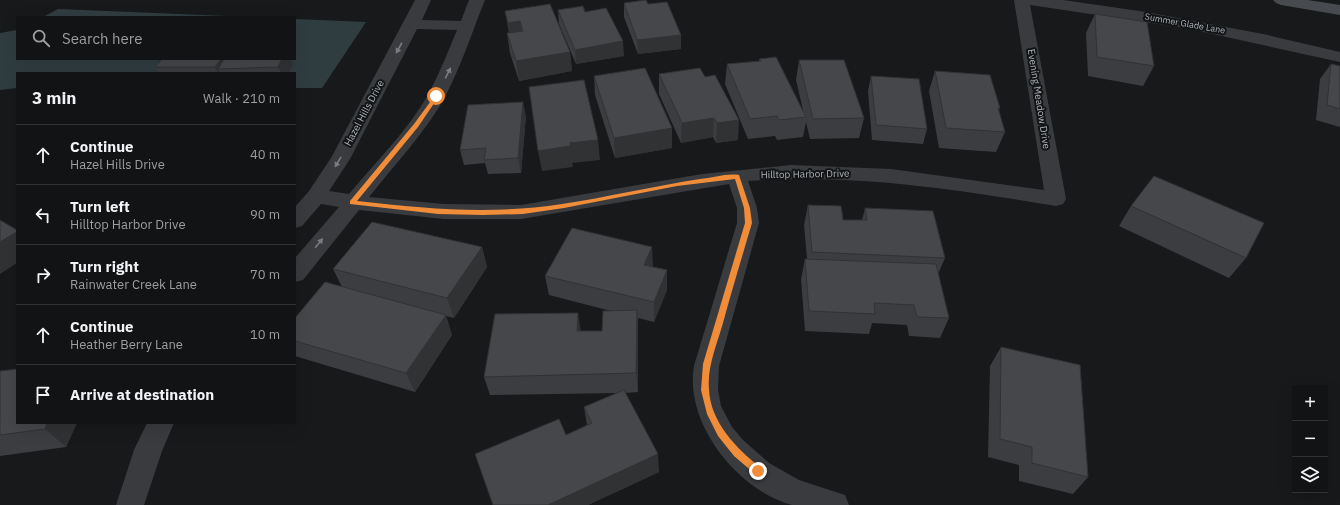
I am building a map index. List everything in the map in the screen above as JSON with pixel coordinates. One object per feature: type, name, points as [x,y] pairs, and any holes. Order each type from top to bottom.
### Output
[{"type":"street","name":"Hazel Hills Drive","points":[[296,220],[316,196],[340,159],[363,113],[412,24],[423,0]]},
{"type":"street","points":[[296,273],[352,202],[416,126],[436,96],[468,26],[477,0]]},
{"type":"street","name":"Evening Meadow Drive","points":[[1022,0],[1056,199]]},
{"type":"street","name":"Summer Glade Lane","points":[[1028,0],[1188,24],[1289,44],[1340,57]]},
{"type":"street","points":[[1281,0],[1340,10]]},
{"type":"street","points":[[412,24],[468,26]]},
{"type":"street","name":"Hilltop Harbor Drive","points":[[316,196],[352,202],[438,212],[523,212],[564,206],[677,184],[791,172],[855,173],[974,186],[1056,199]]},
{"type":"street","points":[[737,177],[745,203],[748,223],[707,364],[705,390],[711,414],[721,433],[737,454],[758,471],[786,488],[835,505]]},
{"type":"street","points":[[130,505],[148,450],[161,424]]},
{"type":"shaded area","points":[[58,9],[227,16],[45,16]]},
{"type":"shaded area","points":[[296,19],[366,22],[322,88],[296,88],[296,72],[16,72],[16,88],[0,90],[0,33],[16,30],[16,60],[296,60]]},
{"type":"building","points":[[646,0],[648,4],[667,2],[681,35],[637,40],[624,3]]},
{"type":"building","points":[[550,4],[570,52],[516,61],[507,33],[523,31],[520,21],[508,23],[505,11]]},
{"type":"building","points":[[583,6],[585,12],[606,8],[623,41],[575,50],[558,10]]},
{"type":"building","points":[[1095,14],[1147,22],[1154,66],[1097,57]]},
{"type":"building","points":[[776,57],[806,117],[779,120],[777,116],[750,119],[727,64],[761,61],[759,59]]},
{"type":"building","points":[[161,60],[220,60],[215,67],[155,67]]},
{"type":"building","points":[[223,60],[282,60],[278,67],[218,69]]},
{"type":"building","points":[[799,60],[844,60],[864,118],[813,119]]},
{"type":"building","points":[[1331,64],[1340,66],[1340,109],[1327,105]]},
{"type":"building","points":[[645,68],[672,128],[614,138],[594,76]]},
{"type":"building","points":[[700,68],[705,77],[715,75],[739,120],[717,123],[714,118],[682,123],[659,74]]},
{"type":"building","points":[[935,71],[990,75],[1000,108],[998,108],[1005,132],[946,128]]},
{"type":"building","points":[[871,76],[919,79],[927,129],[876,125]]},
{"type":"building","points":[[584,80],[598,140],[570,143],[570,146],[538,151],[529,87]]},
{"type":"building","points":[[523,102],[518,158],[484,160],[486,148],[460,150],[468,105]]},
{"type":"building","points":[[1154,176],[1264,223],[1246,258],[1131,206]]},
{"type":"building","points":[[808,205],[841,206],[843,220],[867,220],[865,208],[933,211],[945,258],[812,252]]},
{"type":"building","points":[[0,220],[16,229],[16,233],[0,242]]},
{"type":"building","points":[[372,222],[482,247],[447,298],[333,269]]},
{"type":"building","points":[[572,228],[652,247],[644,265],[667,270],[654,302],[545,276]]},
{"type":"building","points":[[805,259],[936,264],[949,318],[917,317],[914,305],[874,303],[875,314],[809,311]]},
{"type":"building","points":[[325,282],[446,315],[406,373],[296,341],[296,317]]},
{"type":"building","points":[[637,310],[636,373],[484,377],[495,314],[578,313],[577,331],[602,331],[603,311]]},
{"type":"building","points":[[1001,347],[1080,365],[1088,477],[1032,463],[1032,447],[1000,439]]},
{"type":"building","points":[[16,369],[16,424],[47,424],[45,429],[0,435],[0,371]]},
{"type":"building","points":[[624,390],[658,454],[548,505],[493,505],[475,454],[559,419],[566,435],[592,423],[584,407]]},
{"type":"route","points":[[436,96],[416,126],[352,202],[438,212],[523,212],[564,206],[677,184],[737,177],[747,208],[748,223],[744,242],[707,364],[705,390],[711,414],[721,433],[737,454],[758,471]]}]
